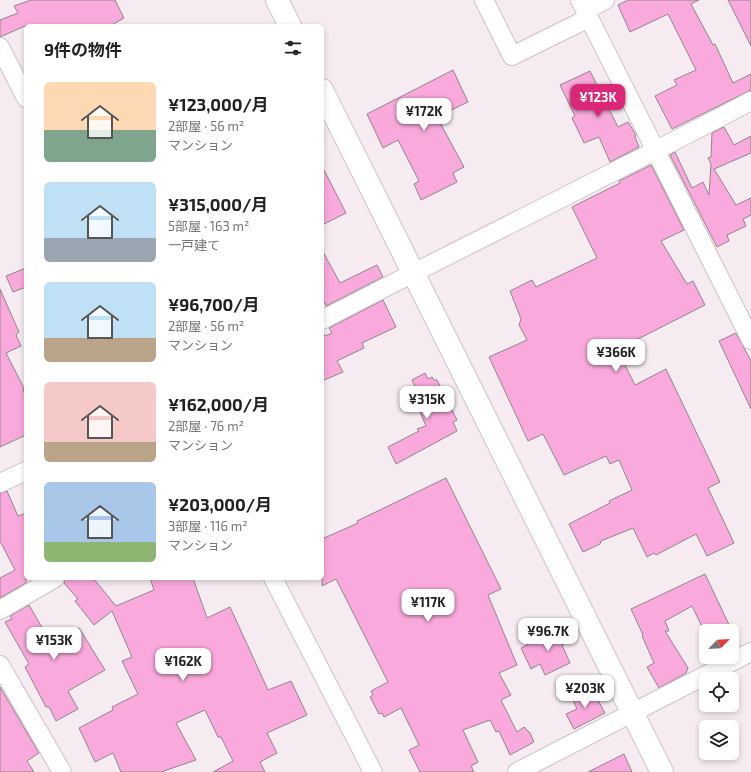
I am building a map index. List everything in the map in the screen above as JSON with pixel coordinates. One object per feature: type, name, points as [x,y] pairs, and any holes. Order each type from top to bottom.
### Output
[{"type":"street","points":[[277,0],[289,24]]},
{"type":"street","points":[[484,0],[512,56],[584,10],[606,0]]},
{"type":"street","points":[[584,10],[751,340]]},
{"type":"street","points":[[2,57],[24,95]]},
{"type":"street","points":[[324,94],[662,772]]},
{"type":"street","points":[[324,319],[656,151],[751,101]]},
{"type":"street","points":[[0,483],[24,472]]},
{"type":"street","points":[[0,610],[51,580]]},
{"type":"street","points":[[274,580],[373,772]]},
{"type":"street","points":[[517,772],[751,652]]},
{"type":"street","points":[[0,665],[62,772]]},
{"type":"building","points":[[31,0],[115,0],[124,18],[114,24],[24,24],[24,26],[0,37],[0,20],[18,13],[14,6]]},
{"type":"building","points":[[628,0],[699,0],[691,4],[713,45],[715,44],[733,83],[751,74],[751,90],[672,129],[655,96],[677,85],[674,80],[696,70],[668,14],[630,32],[618,5]]},
{"type":"building","points":[[728,0],[751,0],[751,46]]},
{"type":"building","points":[[453,70],[468,102],[437,117],[464,167],[453,173],[457,182],[421,200],[414,184],[419,181],[398,140],[383,148],[367,114]]},
{"type":"building","points":[[590,71],[618,127],[628,122],[636,135],[635,137],[639,147],[610,162],[599,137],[584,143],[572,118],[575,116],[560,85]]},
{"type":"building","points":[[724,127],[734,145],[751,136],[751,153],[714,169],[736,205],[751,198],[751,215],[743,219],[746,226],[727,235],[729,241],[717,247],[670,155],[675,152],[692,188],[703,182],[709,195],[711,164],[708,158],[711,157],[712,133]]},
{"type":"building","points":[[651,165],[684,230],[661,241],[687,284],[693,281],[705,305],[636,340],[626,343],[627,348],[618,351],[635,385],[666,369],[720,482],[708,488],[734,543],[707,556],[696,534],[656,555],[654,553],[647,557],[633,528],[601,541],[600,544],[583,552],[569,524],[610,503],[609,501],[632,490],[619,460],[610,464],[606,456],[564,475],[543,434],[528,441],[489,357],[527,340],[519,325],[521,319],[510,291],[532,280],[536,287],[597,258],[572,207],[620,183],[619,181]]},
{"type":"building","points":[[324,170],[346,213],[324,224]]},
{"type":"building","points":[[324,254],[340,283],[377,265],[383,277],[326,306],[324,302]]},
{"type":"building","points":[[24,269],[24,288],[13,292],[6,276]]},
{"type":"building","points":[[0,289],[19,332],[16,335],[21,346],[6,353],[24,388],[24,436],[0,447]]},
{"type":"building","points":[[383,300],[396,327],[362,343],[364,348],[337,361],[343,372],[324,380],[324,334],[325,336],[332,333],[329,328]]},
{"type":"building","points":[[736,333],[751,361],[751,409],[719,341]]},
{"type":"building","points":[[425,373],[428,379],[432,377],[434,380],[437,380],[457,420],[453,422],[457,431],[396,464],[388,447],[419,431],[417,429],[426,426],[415,400],[420,398],[412,380]]},
{"type":"building","points":[[446,478],[501,589],[488,595],[517,665],[499,673],[511,695],[501,700],[517,732],[524,727],[530,733],[534,742],[510,755],[499,731],[496,732],[490,720],[463,730],[478,762],[471,766],[474,772],[420,772],[409,750],[419,745],[401,708],[384,717],[382,713],[379,714],[370,697],[373,695],[371,691],[388,682],[336,579],[322,586],[322,580],[324,580],[324,538],[358,523],[357,521]]},
{"type":"building","points":[[7,491],[18,516],[24,514],[24,580],[26,580],[26,583],[0,598],[0,578],[15,570],[0,541],[0,493]]},
{"type":"building","points":[[705,574],[729,624],[701,624],[692,606],[665,621],[669,631],[665,631],[688,668],[686,673],[659,688],[647,667],[654,663],[631,609]]},
{"type":"building","points":[[65,580],[95,580],[116,606],[154,590],[151,580],[194,580],[207,618],[230,607],[268,690],[291,681],[307,715],[267,733],[277,753],[260,762],[265,772],[213,772],[233,761],[221,737],[218,737],[205,710],[176,723],[196,760],[161,772],[121,772],[113,753],[95,762],[79,728],[113,710],[112,707],[138,694],[122,661],[132,657],[112,611],[94,625],[75,601],[78,599],[64,583]]},
{"type":"building","points":[[29,605],[51,643],[79,628],[105,670],[68,691],[78,709],[56,721],[49,707],[46,707],[25,667],[29,664],[5,622],[12,619],[10,616]]},
{"type":"building","points":[[563,627],[569,640],[562,645],[570,663],[545,675],[540,664],[531,669],[521,648]]},
{"type":"building","points":[[0,687],[39,753],[27,761],[34,772],[0,772]]},
{"type":"building","points":[[592,689],[605,713],[574,729],[566,714],[577,709],[572,698]]},
{"type":"building","points":[[624,754],[632,772],[588,772]]}]
